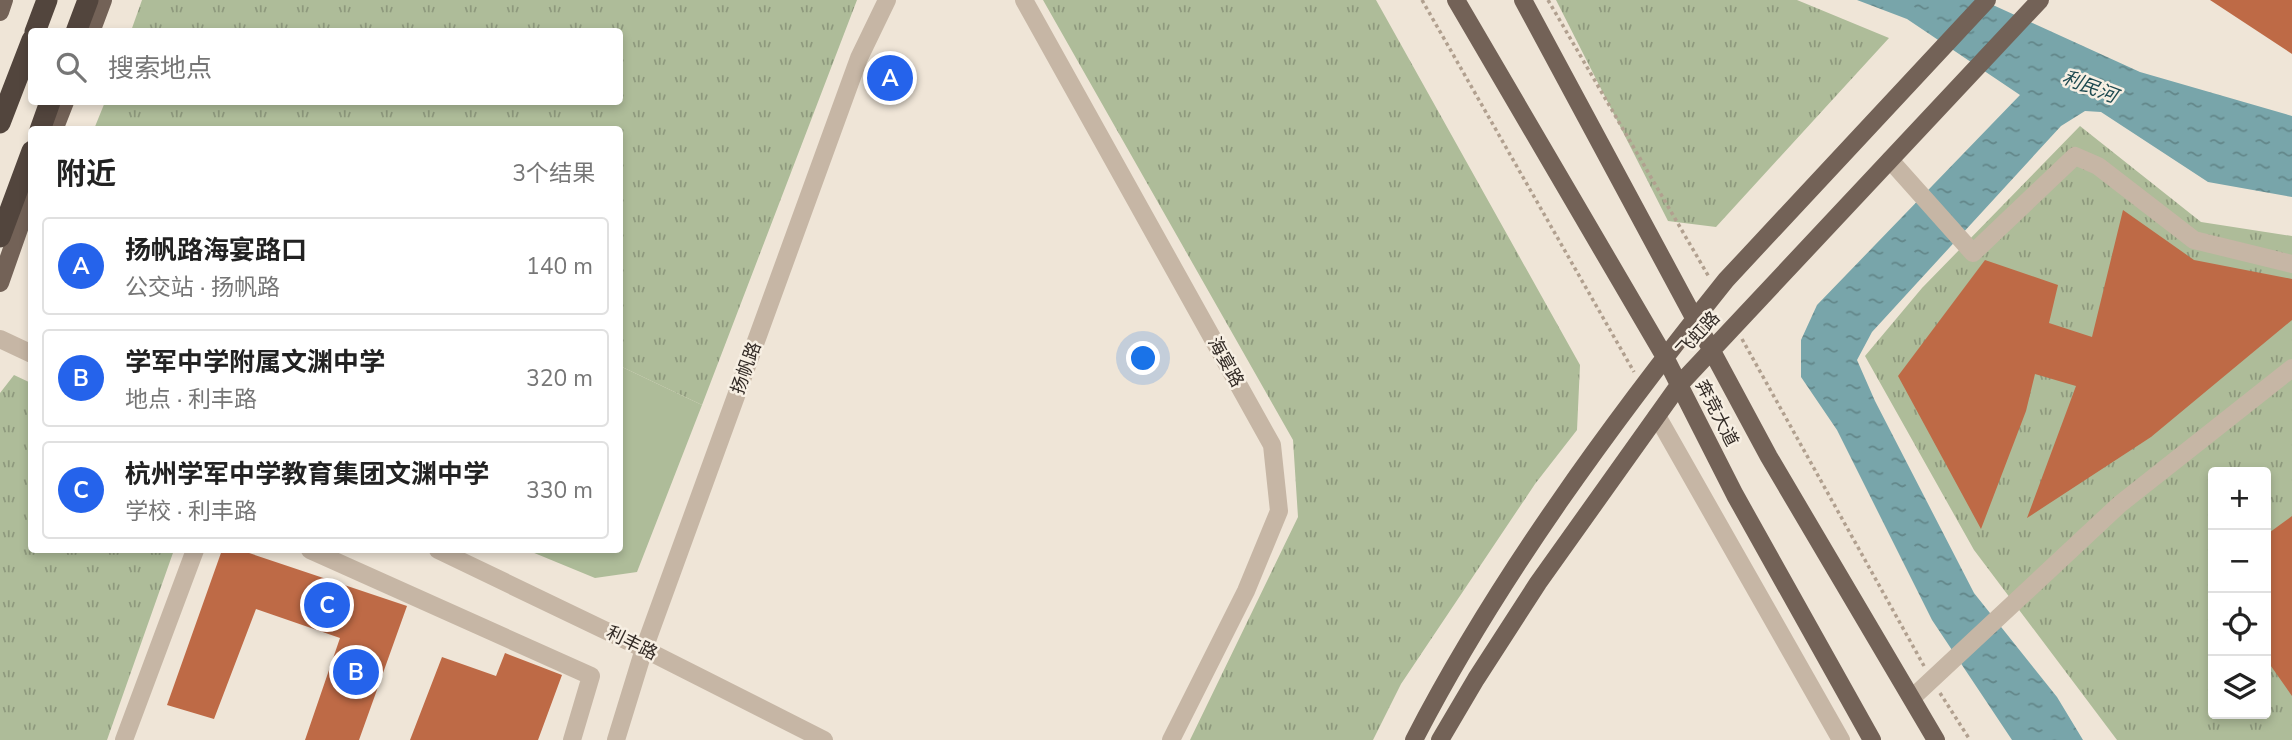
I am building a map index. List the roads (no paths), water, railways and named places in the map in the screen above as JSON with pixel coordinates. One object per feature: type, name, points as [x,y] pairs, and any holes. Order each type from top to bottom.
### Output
[{"type":"highway","points":[[36,28],[47,0]]},
{"type":"highway","points":[[78,28],[88,0]]},
{"type":"highway","points":[[0,123],[28,50]]},
{"type":"highway","points":[[41,126],[49,105]]},
{"type":"highway","points":[[0,237],[28,162]]},
{"type":"main road","points":[[0,12],[4,0]]},
{"type":"main road","points":[[92,28],[103,0]]},
{"type":"main road","name":"奔竞大道","points":[[1456,0],[1666,359],[1735,495],[1872,740]]},
{"type":"main road","name":"奔竞大道","points":[[1522,0],[1693,320],[1936,740]]},
{"type":"main road","name":"飞虹路","points":[[1414,740],[1510,578],[1586,465],[1693,320],[1987,0]]},
{"type":"main road","name":"飞虹路","points":[[1440,740],[1538,583],[1679,385],[2040,0]]},
{"type":"main road","points":[[56,126],[64,105]]},
{"type":"main road","points":[[0,283],[28,203]]},
{"type":"street","name":"扬帆路","points":[[616,740],[644,649],[859,58],[887,0]]},
{"type":"street","name":"海宴路","points":[[1024,0],[1272,445],[1279,511],[1247,590],[1171,740]]},
{"type":"street","points":[[1891,160],[1973,253],[2075,156],[2098,166],[2194,240],[2292,264]]},
{"type":"street","points":[[0,339],[28,352]]},
{"type":"street","points":[[1912,698],[2120,504],[2292,368]]},
{"type":"street","points":[[1657,416],[1842,740]]},
{"type":"street","points":[[124,740],[194,553]]},
{"type":"street","points":[[317,553],[591,676],[572,740]]},
{"type":"street","name":"利丰路","points":[[444,553],[644,649],[824,740]]},
{"type":"water","name":"利民河","points":[[1857,0],[1982,0],[2140,72],[2292,116],[2292,197],[2208,182],[2101,112],[2085,111],[2061,126],[1872,332],[1857,360],[1875,401],[1974,593],[2057,697],[2083,740],[2012,740],[1932,620],[1837,430],[1801,377],[1801,340],[1817,305],[2020,95],[1907,19]]},
{"type":"place","name":"扬帆路海宴路口","points":[[890,78]]},
{"type":"place","name":"杭州学军中学教育集团文渊中学","points":[[327,605]]},
{"type":"place","name":"学军中学附属文渊中学","points":[[356,672]]}]
